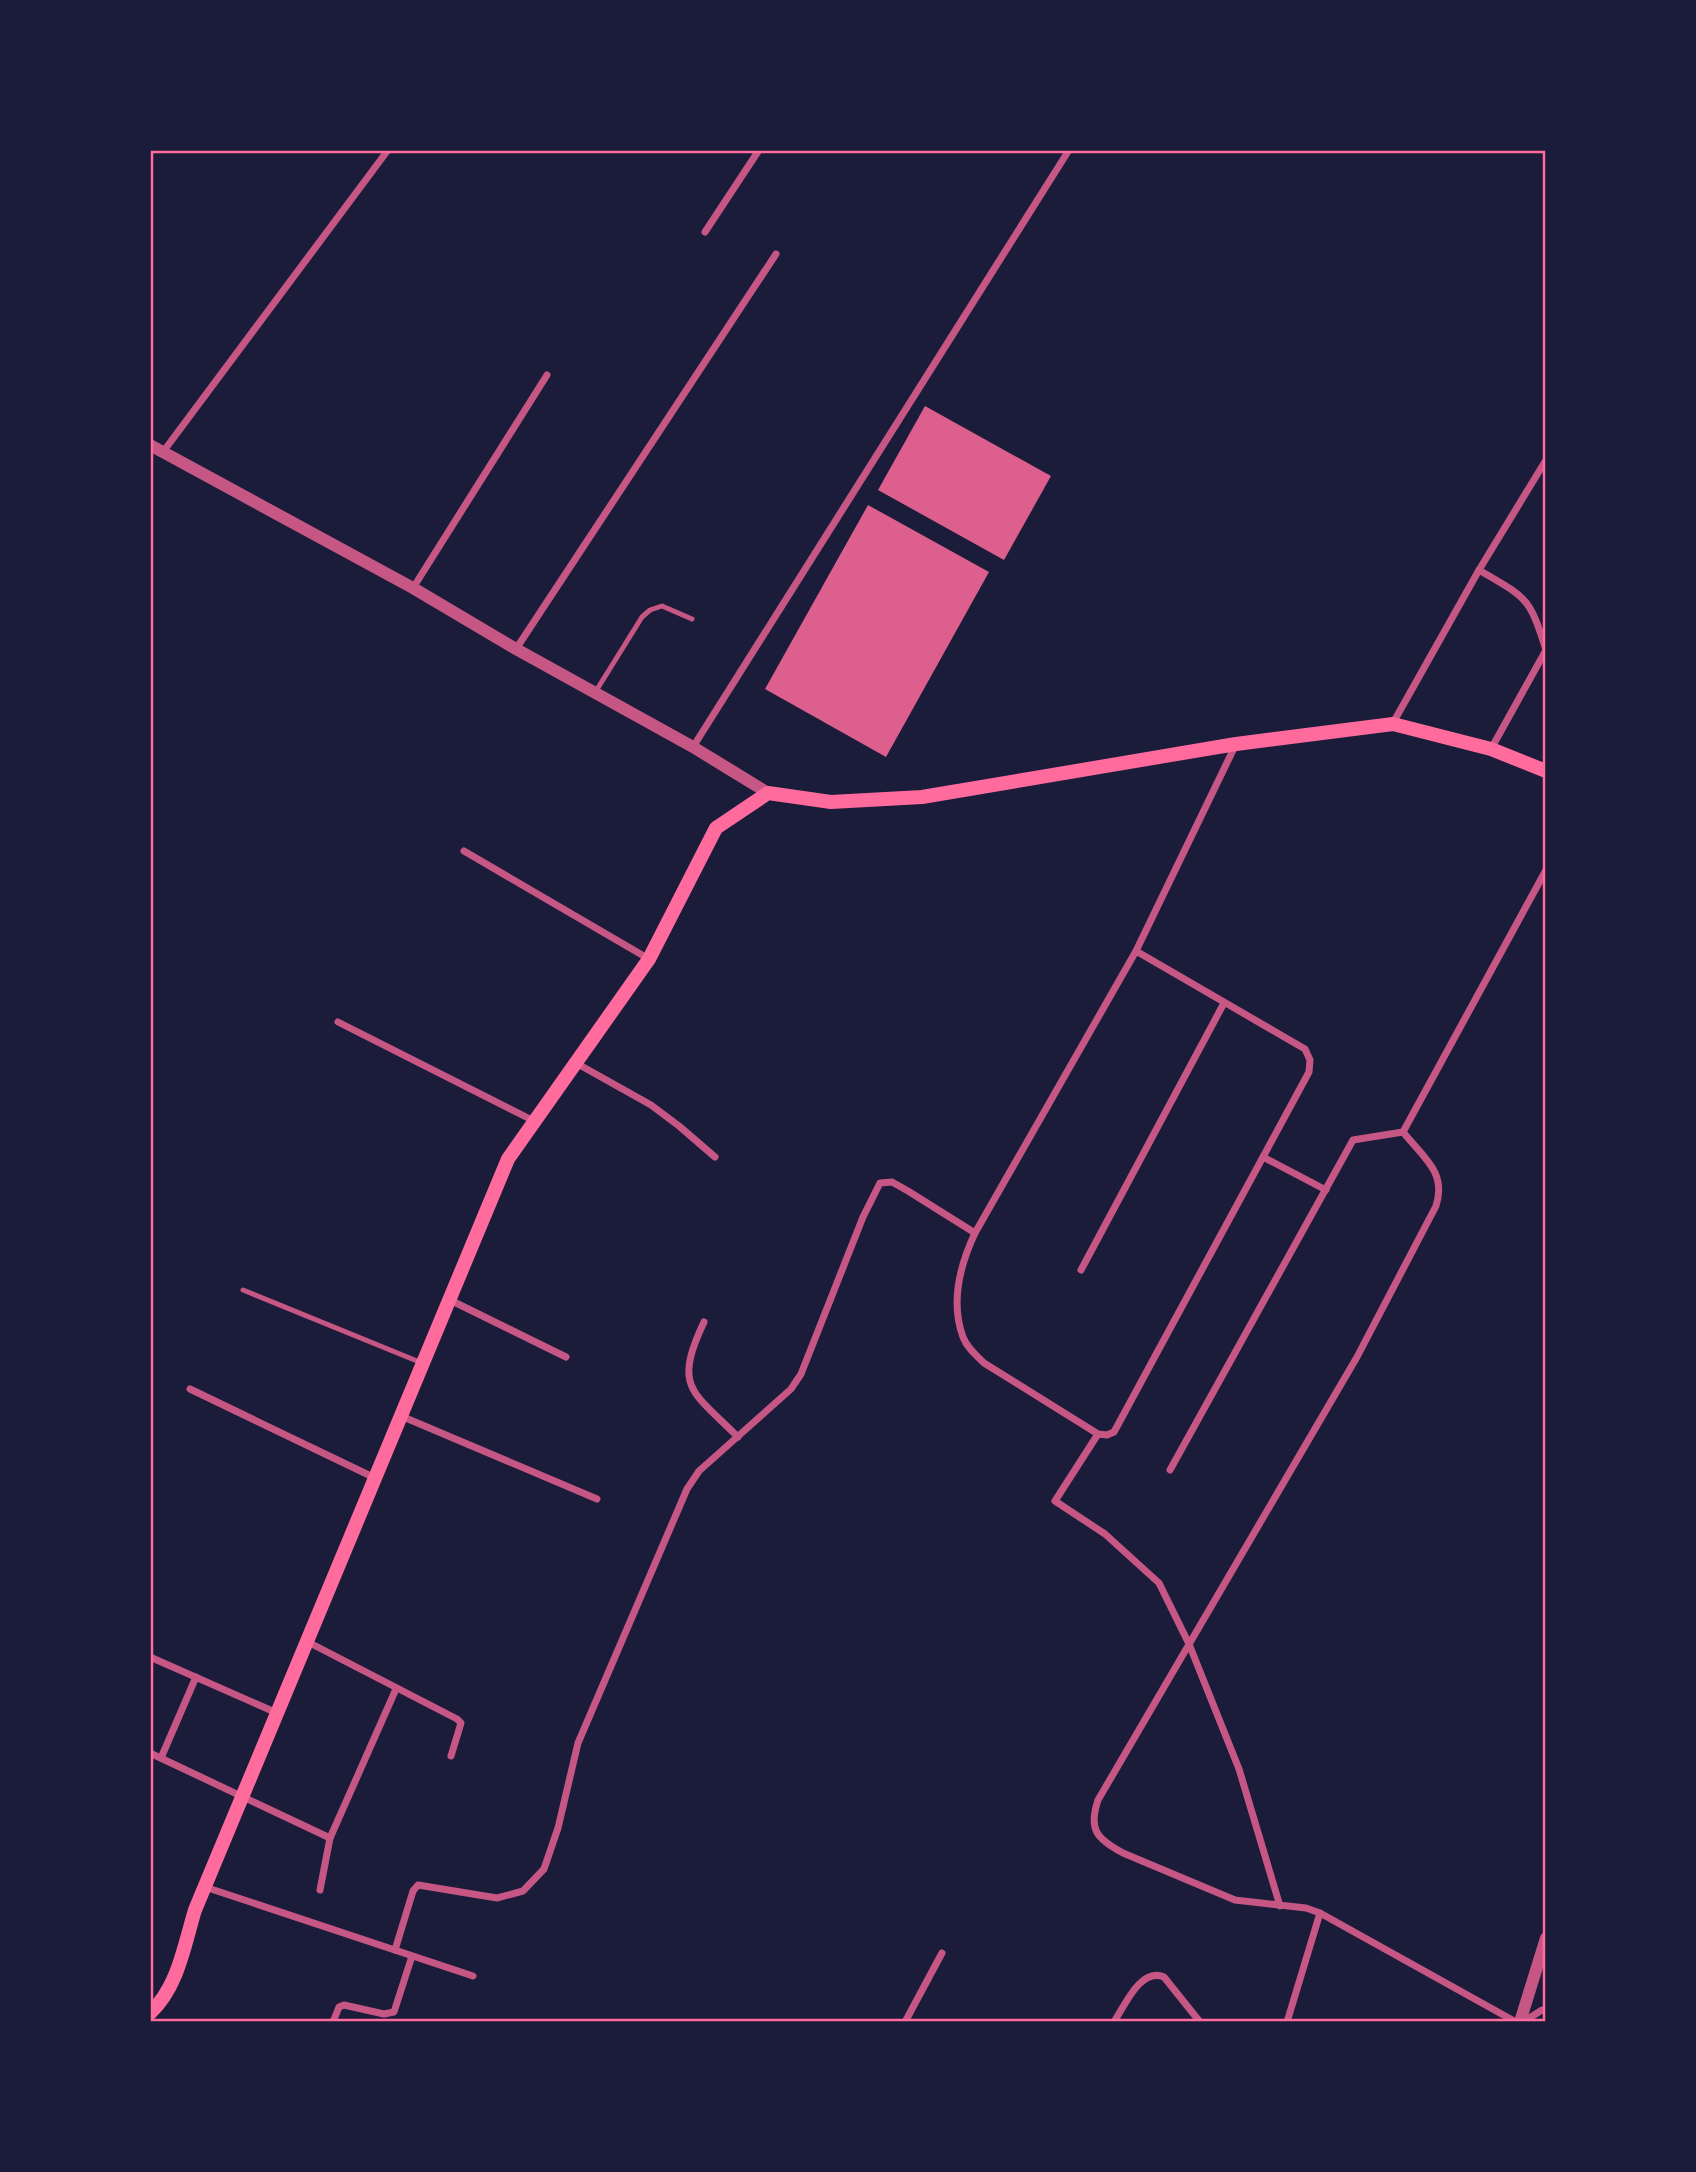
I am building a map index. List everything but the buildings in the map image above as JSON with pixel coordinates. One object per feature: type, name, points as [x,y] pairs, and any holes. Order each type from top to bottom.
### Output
[{"type":"main road","points":[[150,2013],[161,2003],[171,1986],[195,1910],[508,1159],[649,959],[716,828],[768,793],[831,802],[922,797],[1236,744],[1393,724],[1491,749],[1545,771]]},
{"type":"street","points":[[163,452],[388,150]]},
{"type":"street","points":[[705,232],[759,150]]},
{"type":"street","points":[[693,747],[1069,150]]},
{"type":"street","points":[[516,649],[776,254]]},
{"type":"street","points":[[412,588],[547,375]]},
{"type":"street","points":[[150,445],[412,588],[693,747],[768,793]]},
{"type":"street","points":[[1393,724],[1479,570],[1545,460]]},
{"type":"street","points":[[1479,570],[1520,594],[1530,604],[1545,650],[1491,749]]},
{"type":"street","points":[[1136,951],[1305,1049],[1310,1060],[1309,1072],[1263,1157],[1114,1432],[1107,1435],[1098,1433],[984,1363],[971,1350],[963,1337],[957,1305],[959,1277],[964,1256],[975,1233],[1136,951],[1236,744]]},
{"type":"street","points":[[464,851],[649,959]]},
{"type":"street","points":[[1403,1132],[1545,870]]},
{"type":"street","points":[[1081,1269],[1224,1003]]},
{"type":"street","points":[[338,1022],[535,1121]]},
{"type":"street","points":[[576,1063],[651,1105],[715,1157]]},
{"type":"street","points":[[1170,1469],[1353,1140],[1403,1132]]},
{"type":"street","points":[[1403,1132],[1438,1176],[1441,1191],[1436,1206],[1357,1357],[1098,1800],[1093,1825],[1097,1835],[1109,1846],[1235,1900],[1320,1913],[1520,2021]]},
{"type":"street","points":[[1263,1157],[1325,1190]]},
{"type":"street","points":[[395,1950],[413,1891],[418,1885],[497,1898],[523,1891],[544,1869],[558,1828],[578,1743],[687,1489],[699,1471],[791,1389],[801,1374],[863,1217],[880,1183],[892,1182],[975,1233]]},
{"type":"street","points":[[449,1299],[566,1357]]},
{"type":"street","points":[[704,1322],[695,1342],[687,1375],[696,1394],[738,1437]]},
{"type":"street","points":[[190,1389],[375,1478]]},
{"type":"street","points":[[401,1416],[597,1499]]},
{"type":"street","points":[[1098,1433],[1055,1501],[1105,1534],[1159,1583],[1189,1644],[1239,1769],[1280,1906]]},
{"type":"street","points":[[306,1641],[457,1719],[461,1723],[451,1756]]},
{"type":"street","points":[[150,1657],[277,1713]]},
{"type":"street","points":[[161,1758],[196,1677]]},
{"type":"street","points":[[320,1891],[330,1838],[396,1689]]},
{"type":"street","points":[[150,1753],[330,1838]]},
{"type":"street","points":[[205,1887],[473,1976]]},
{"type":"street","points":[[1287,2021],[1320,1913]]},
{"type":"street","points":[[1520,2021],[1545,1938]]},
{"type":"street","points":[[905,2021],[942,1953]]},
{"type":"street","points":[[333,2021],[339,2007],[344,2005],[384,2014],[394,2012],[412,1956]]},
{"type":"street","points":[[1114,2021],[1142,1981],[1148,1975],[1156,1974],[1164,1978],[1200,2021]]},
{"type":"street","points":[[1520,2021],[1545,2010]]},
{"type":"lane","points":[[596,692],[634,628],[650,610],[662,606],[692,620]]},
{"type":"lane","points":[[243,1290],[423,1363]]}]
